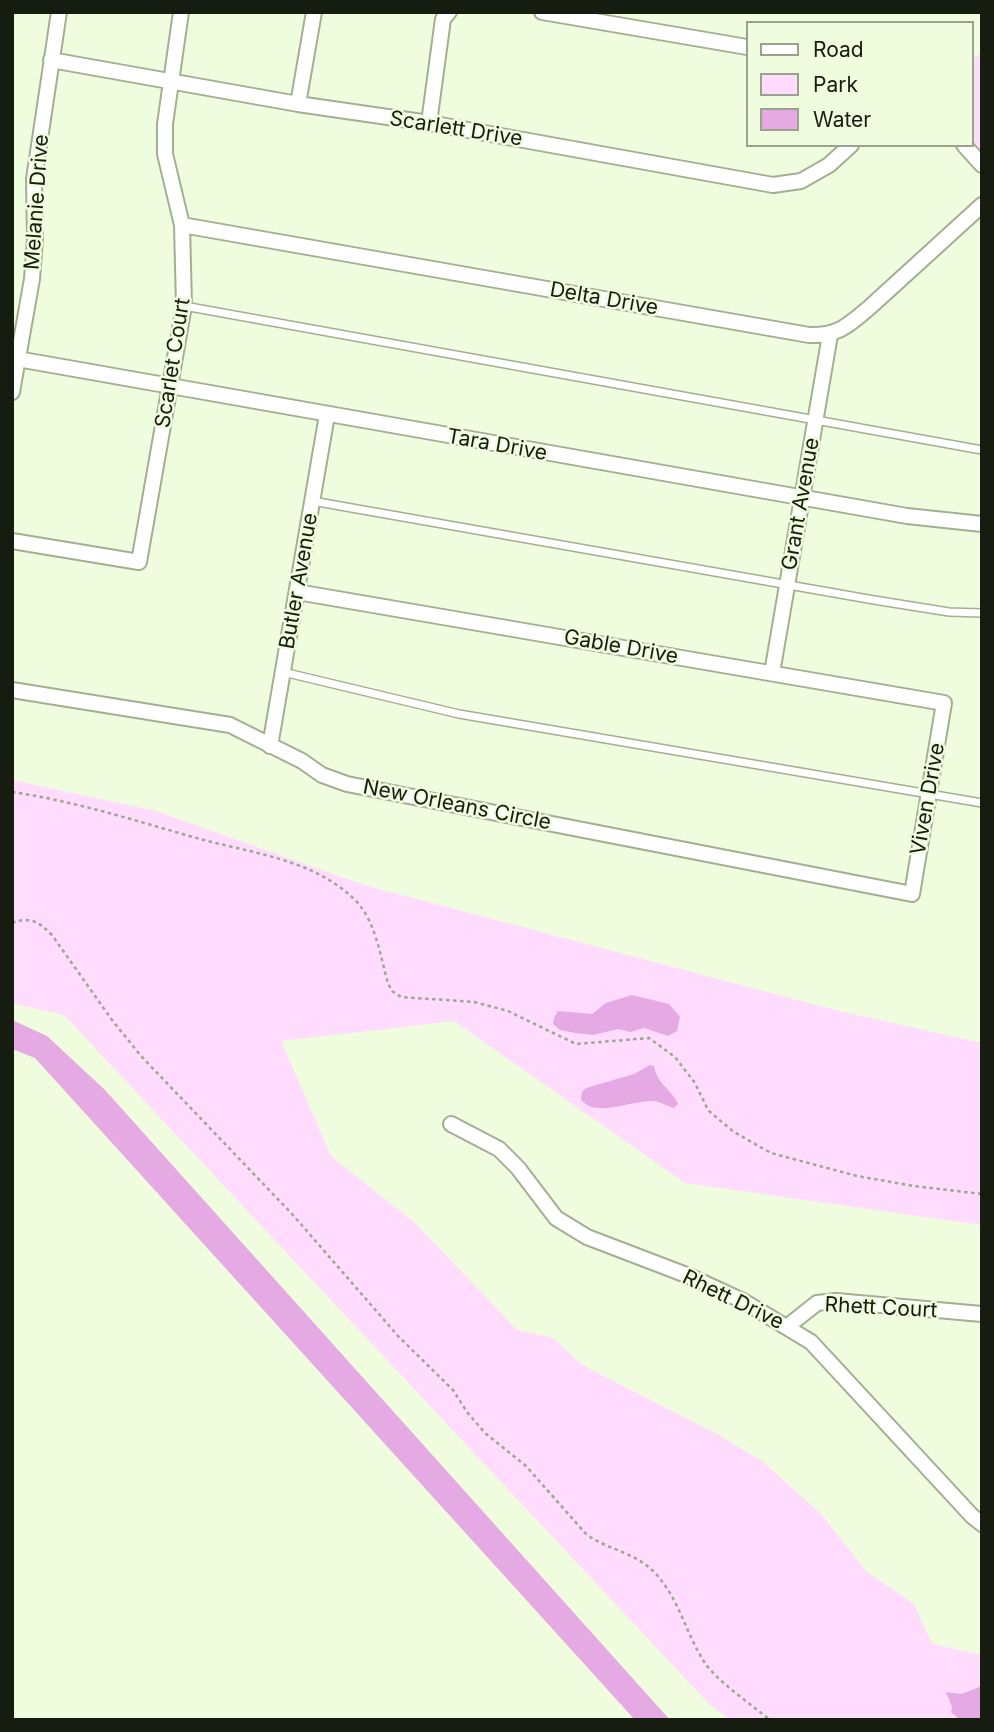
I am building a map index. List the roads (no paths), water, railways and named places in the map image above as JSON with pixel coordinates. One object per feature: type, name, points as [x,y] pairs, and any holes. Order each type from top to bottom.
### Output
[{"type":"street","name":"Melanie Drive","points":[[12,392],[15,359],[32,279],[35,239],[34,179],[59,12]]},
{"type":"street","name":"Scarlet Court","points":[[12,541],[139,562],[184,306],[182,225],[165,154],[165,124],[181,12]]},
{"type":"street","points":[[298,104],[314,12]]},
{"type":"street","points":[[429,123],[443,19],[449,12]]},
{"type":"street","points":[[542,12],[746,47]]},
{"type":"street","name":"Scarlett Drive","points":[[51,60],[298,104],[429,123],[773,185],[802,181],[829,165],[849,147]]},
{"type":"street","points":[[966,147],[982,165]]},
{"type":"street","points":[[830,335],[870,307],[982,205]]},
{"type":"street","name":"Delta Drive","points":[[182,225],[809,335],[830,335]]},
{"type":"street","name":"Grant Avenue","points":[[772,673],[830,335]]},
{"type":"street","name":"Tara Drive","points":[[15,359],[906,516],[982,524]]},
{"type":"street","name":"Butler Avenue","points":[[270,746],[327,415]]},
{"type":"street","name":"Gable Drive","points":[[297,592],[944,703]]},
{"type":"street","name":"New Orleans Circle","points":[[12,690],[230,725],[302,761],[322,775],[347,784],[912,894]]},
{"type":"street","name":"Viven Drive","points":[[912,894],[944,703]]},
{"type":"street","name":"Rhett Drive","points":[[451,1124],[499,1149],[518,1168],[556,1218],[587,1237],[689,1276],[743,1301],[811,1342],[982,1524]]},
{"type":"street","name":"Rhett Court","points":[[788,1326],[817,1303],[836,1301],[982,1314]]},
{"type":"lane","points":[[184,306],[982,450]]},
{"type":"lane","points":[[312,501],[948,612],[982,613]]},
{"type":"lane","points":[[283,671],[459,715],[982,803]]},
{"type":"water","points":[[632,995],[669,1004],[680,1017],[677,1031],[668,1036],[644,1028],[630,1032],[618,1029],[593,1035],[560,1030],[553,1024],[558,1011],[592,1014],[606,1003]]},
{"type":"water","points":[[12,1020],[47,1036],[105,1090],[670,1720],[635,1720],[35,1058],[12,1049]]},
{"type":"water","points":[[650,1065],[654,1066],[658,1078],[678,1104],[674,1108],[644,1101],[594,1108],[581,1099],[586,1088],[634,1074]]},
{"type":"water","points":[[982,1686],[982,1720],[958,1718],[951,1712],[952,1707],[946,1692],[961,1694]]}]
